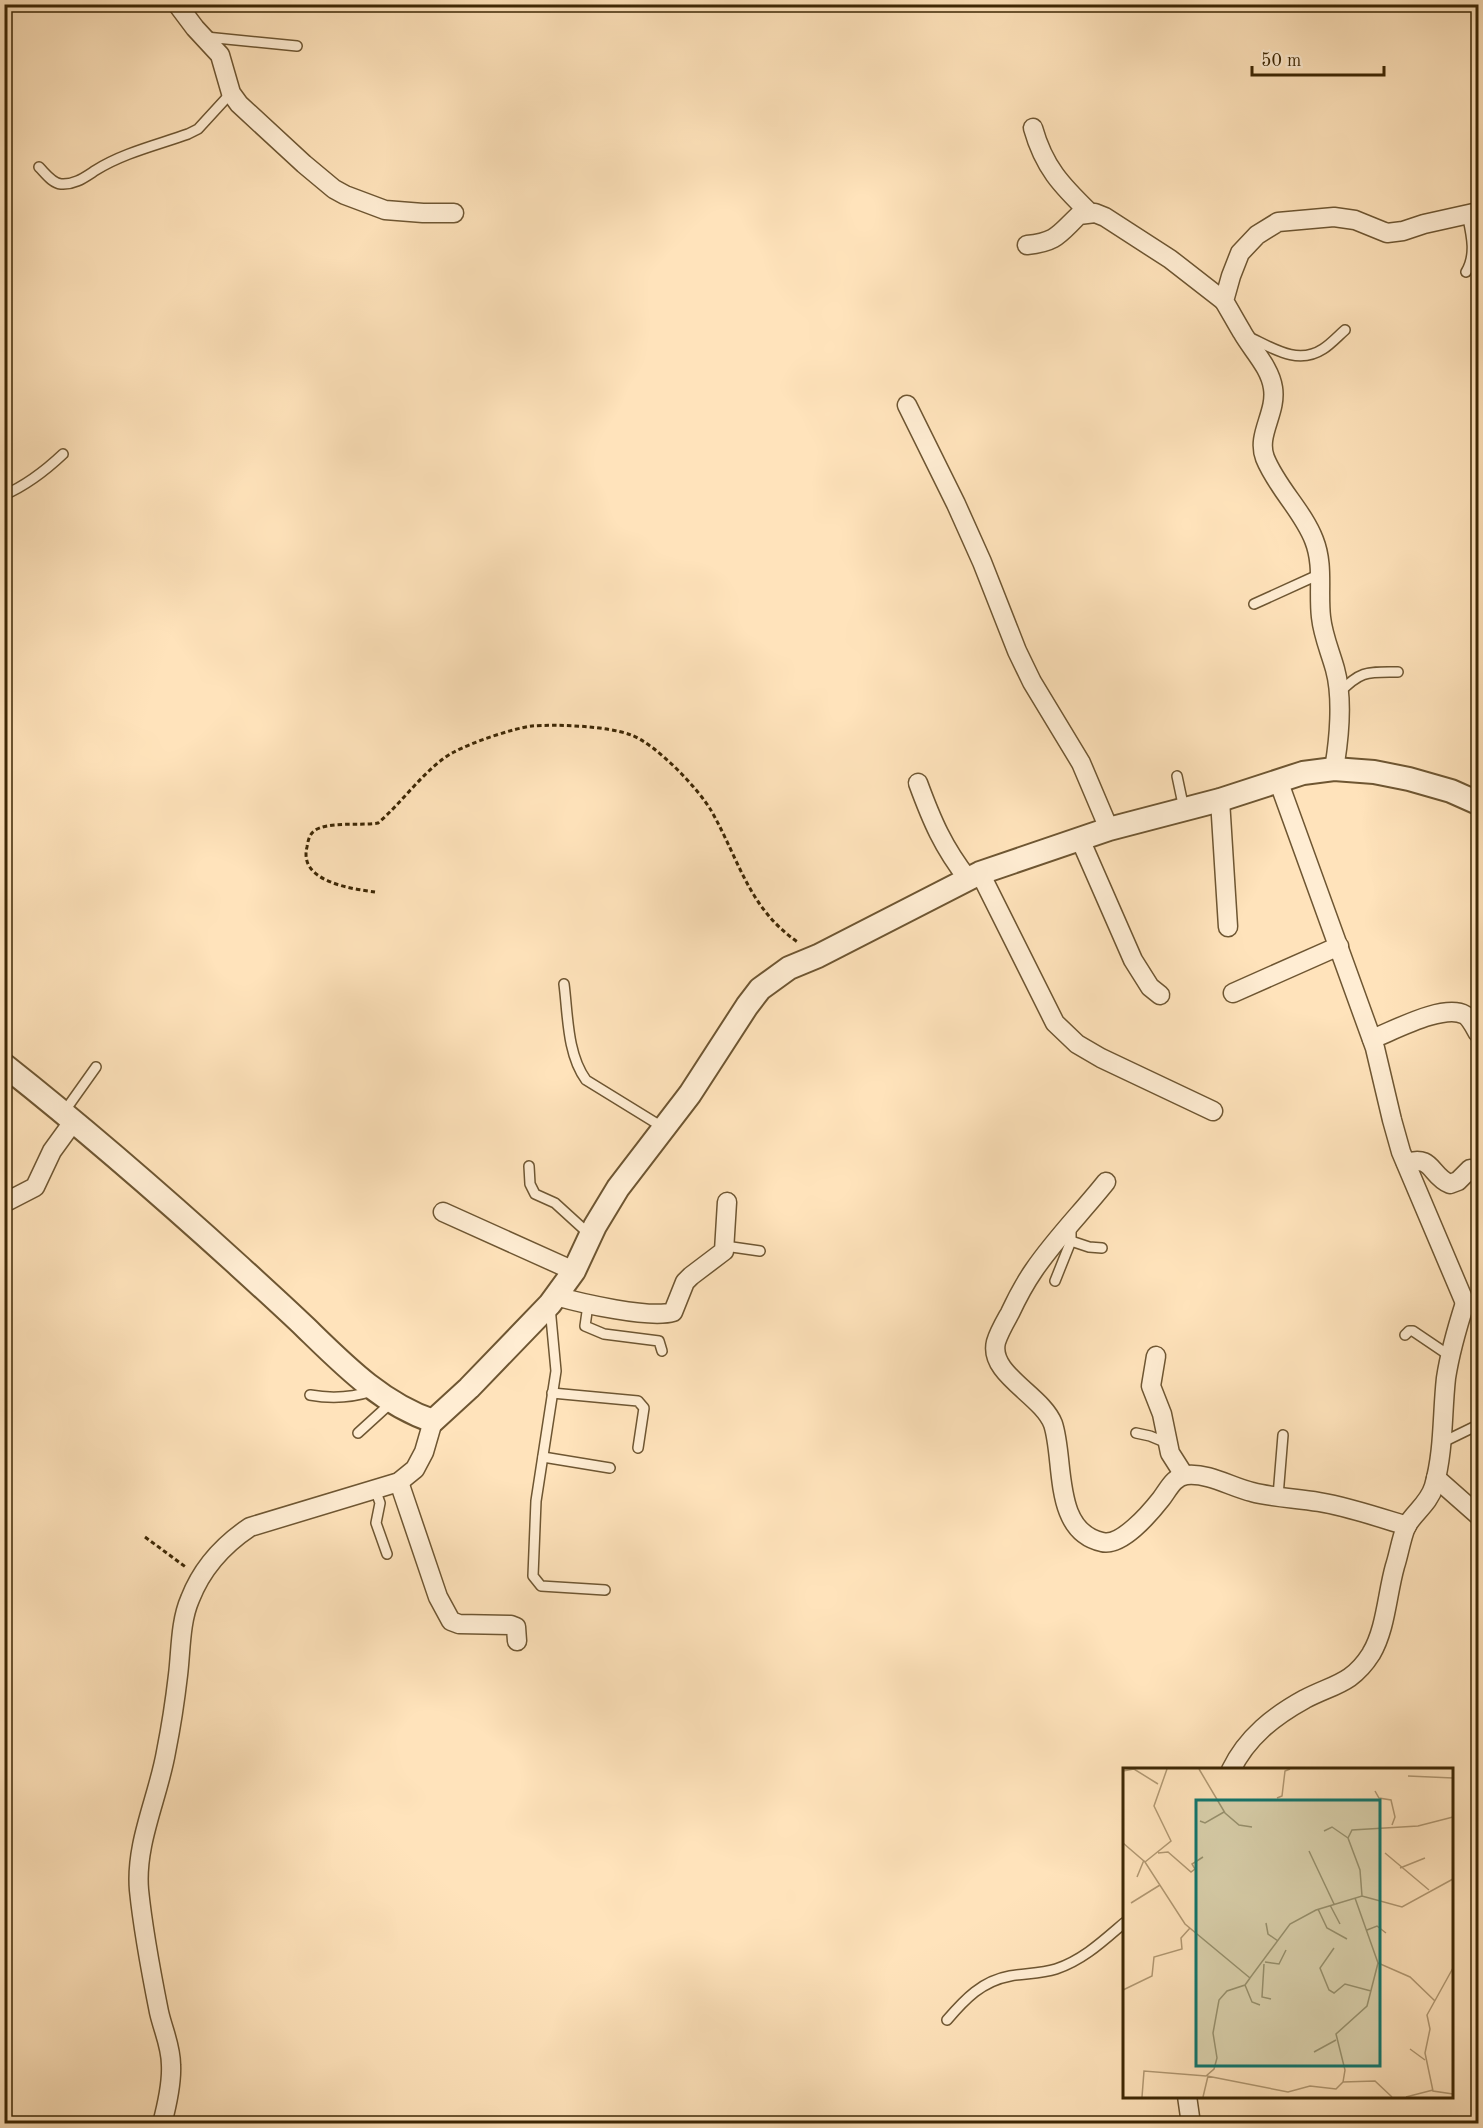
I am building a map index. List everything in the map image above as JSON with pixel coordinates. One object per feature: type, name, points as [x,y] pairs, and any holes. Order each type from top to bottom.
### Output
[{"type":"street","points":[[177,4],[220,55],[231,93],[239,105],[304,164],[340,192],[385,210],[454,213]]},
{"type":"street","points":[[1033,128],[1045,162],[1070,194],[1090,213]]},
{"type":"street","points":[[1027,244],[1039,244],[1053,239],[1065,231],[1079,215],[1090,213],[1105,217],[1170,259],[1224,301],[1263,364],[1273,386],[1274,402],[1262,447],[1265,458],[1275,478],[1305,522],[1320,560],[1322,631],[1335,670],[1339,693],[1334,769]]},
{"type":"street","points":[[1224,301],[1240,253],[1257,235],[1278,222],[1334,217],[1355,220],[1387,233],[1473,213]]},
{"type":"street","points":[[907,405],[940,468],[965,523],[1017,651],[1032,682],[1081,763],[1109,830]]},
{"type":"street","points":[[162,2124],[172,2064],[157,1998],[139,1890],[139,1865],[141,1848],[166,1754],[189,1600],[201,1577],[230,1540],[250,1527],[399,1482],[415,1469],[424,1452],[433,1421],[469,1388],[553,1300],[574,1270],[595,1226],[618,1188],[690,1094],[747,1006],[760,990],[789,968],[818,956],[974,876],[1080,839],[1220,800],[1303,773],[1334,769],[1374,772],[1451,791],[1479,803]]},
{"type":"street","points":[[1232,1768],[1253,1736],[1263,1726],[1306,1699],[1348,1680],[1362,1668],[1373,1651],[1407,1526],[1423,1508],[1434,1489],[1450,1356],[1472,1304],[1406,1163],[1392,1120],[1372,1039],[1278,780]]},
{"type":"street","points":[[918,783],[935,828],[945,847],[974,876],[1055,1023],[1077,1044],[1101,1058],[1213,1111]]},
{"type":"street","points":[[1220,800],[1228,927]]},
{"type":"street","points":[[1080,839],[1133,960],[1150,987],[1160,995]]},
{"type":"street","points":[[1233,993],[1339,946]]},
{"type":"street","points":[[1372,1039],[1437,1013],[1453,1011],[1466,1015],[1479,1033]]},
{"type":"street","points":[[4,1065],[69,1117],[236,1263],[338,1360],[383,1396],[416,1416],[433,1421]]},
{"type":"street","points":[[4,1203],[35,1187],[69,1117]]},
{"type":"street","points":[[1406,1163],[1421,1160],[1450,1184],[1458,1181],[1470,1169]]},
{"type":"street","points":[[1107,1182],[1071,1233],[1035,1268],[996,1343],[996,1356],[1001,1368],[1046,1411],[1053,1425],[1066,1507],[1074,1523],[1083,1533],[1100,1542],[1111,1543],[1123,1537],[1160,1500],[1173,1482],[1184,1475],[1200,1475],[1253,1493],[1334,1505],[1407,1526]]},
{"type":"street","points":[[553,1300],[667,1314],[673,1312],[685,1282],[691,1275],[722,1254],[727,1202]]},
{"type":"street","points":[[442,1212],[574,1270]]},
{"type":"street","points":[[1156,1356],[1151,1386],[1162,1414],[1170,1453],[1184,1475]]},
{"type":"street","points":[[1436,1478],[1479,1515]]},
{"type":"street","points":[[399,1482],[438,1597],[451,1621],[459,1624],[512,1625],[517,1630],[517,1641]]},
{"type":"street","points":[[1186,2098],[1191,2124]]},
{"type":"lane","points":[[204,37],[297,46]]},
{"type":"lane","points":[[39,168],[58,184],[80,181],[111,161],[198,129],[231,93]]},
{"type":"lane","points":[[1466,272],[1473,255],[1473,213]]},
{"type":"lane","points":[[1242,333],[1286,354],[1308,356],[1323,349],[1345,330]]},
{"type":"lane","points":[[4,495],[23,486],[63,454]]},
{"type":"lane","points":[[1254,604],[1320,574]]},
{"type":"lane","points":[[1339,693],[1361,674],[1398,672]]},
{"type":"lane","points":[[1177,776],[1184,810]]},
{"type":"lane","points":[[564,984],[573,1054],[579,1070],[586,1080],[664,1128]]},
{"type":"lane","points":[[69,1117],[96,1067]]},
{"type":"lane","points":[[529,1166],[530,1184],[535,1194],[555,1203],[591,1236]]},
{"type":"lane","points":[[1055,1281],[1071,1233],[1089,1247],[1102,1248]]},
{"type":"lane","points":[[724,1246],[760,1251]]},
{"type":"lane","points":[[553,1300],[556,1358],[536,1501],[533,1576],[541,1586],[605,1590]]},
{"type":"lane","points":[[588,1305],[585,1326],[604,1334],[659,1341],[662,1350]]},
{"type":"lane","points":[[1405,1335],[1413,1332],[1450,1356]]},
{"type":"lane","points":[[552,1393],[638,1401],[644,1408],[638,1448]]},
{"type":"lane","points":[[310,1395],[325,1398],[383,1396]]},
{"type":"lane","points":[[358,1433],[383,1396]]},
{"type":"lane","points":[[1441,1443],[1479,1425]]},
{"type":"lane","points":[[1136,1433],[1167,1443]]},
{"type":"lane","points":[[1278,1496],[1283,1435]]},
{"type":"lane","points":[[543,1457],[610,1468]]},
{"type":"lane","points":[[375,1489],[380,1503],[376,1523],[387,1554]]},
{"type":"lane","points":[[947,2020],[964,2000],[993,1980],[1011,1975],[1036,1974],[1072,1963],[1092,1951],[1123,1925]]},
{"type":"path","points":[[375,892],[342,887],[326,880],[311,868],[305,853],[309,838],[315,830],[329,825],[378,823],[438,763],[454,752],[483,741],[530,726],[594,728],[630,734],[649,743],[668,759],[711,810],[760,907],[793,939],[818,956]]},
{"type":"path","points":[[145,1537],[201,1577]]}]
